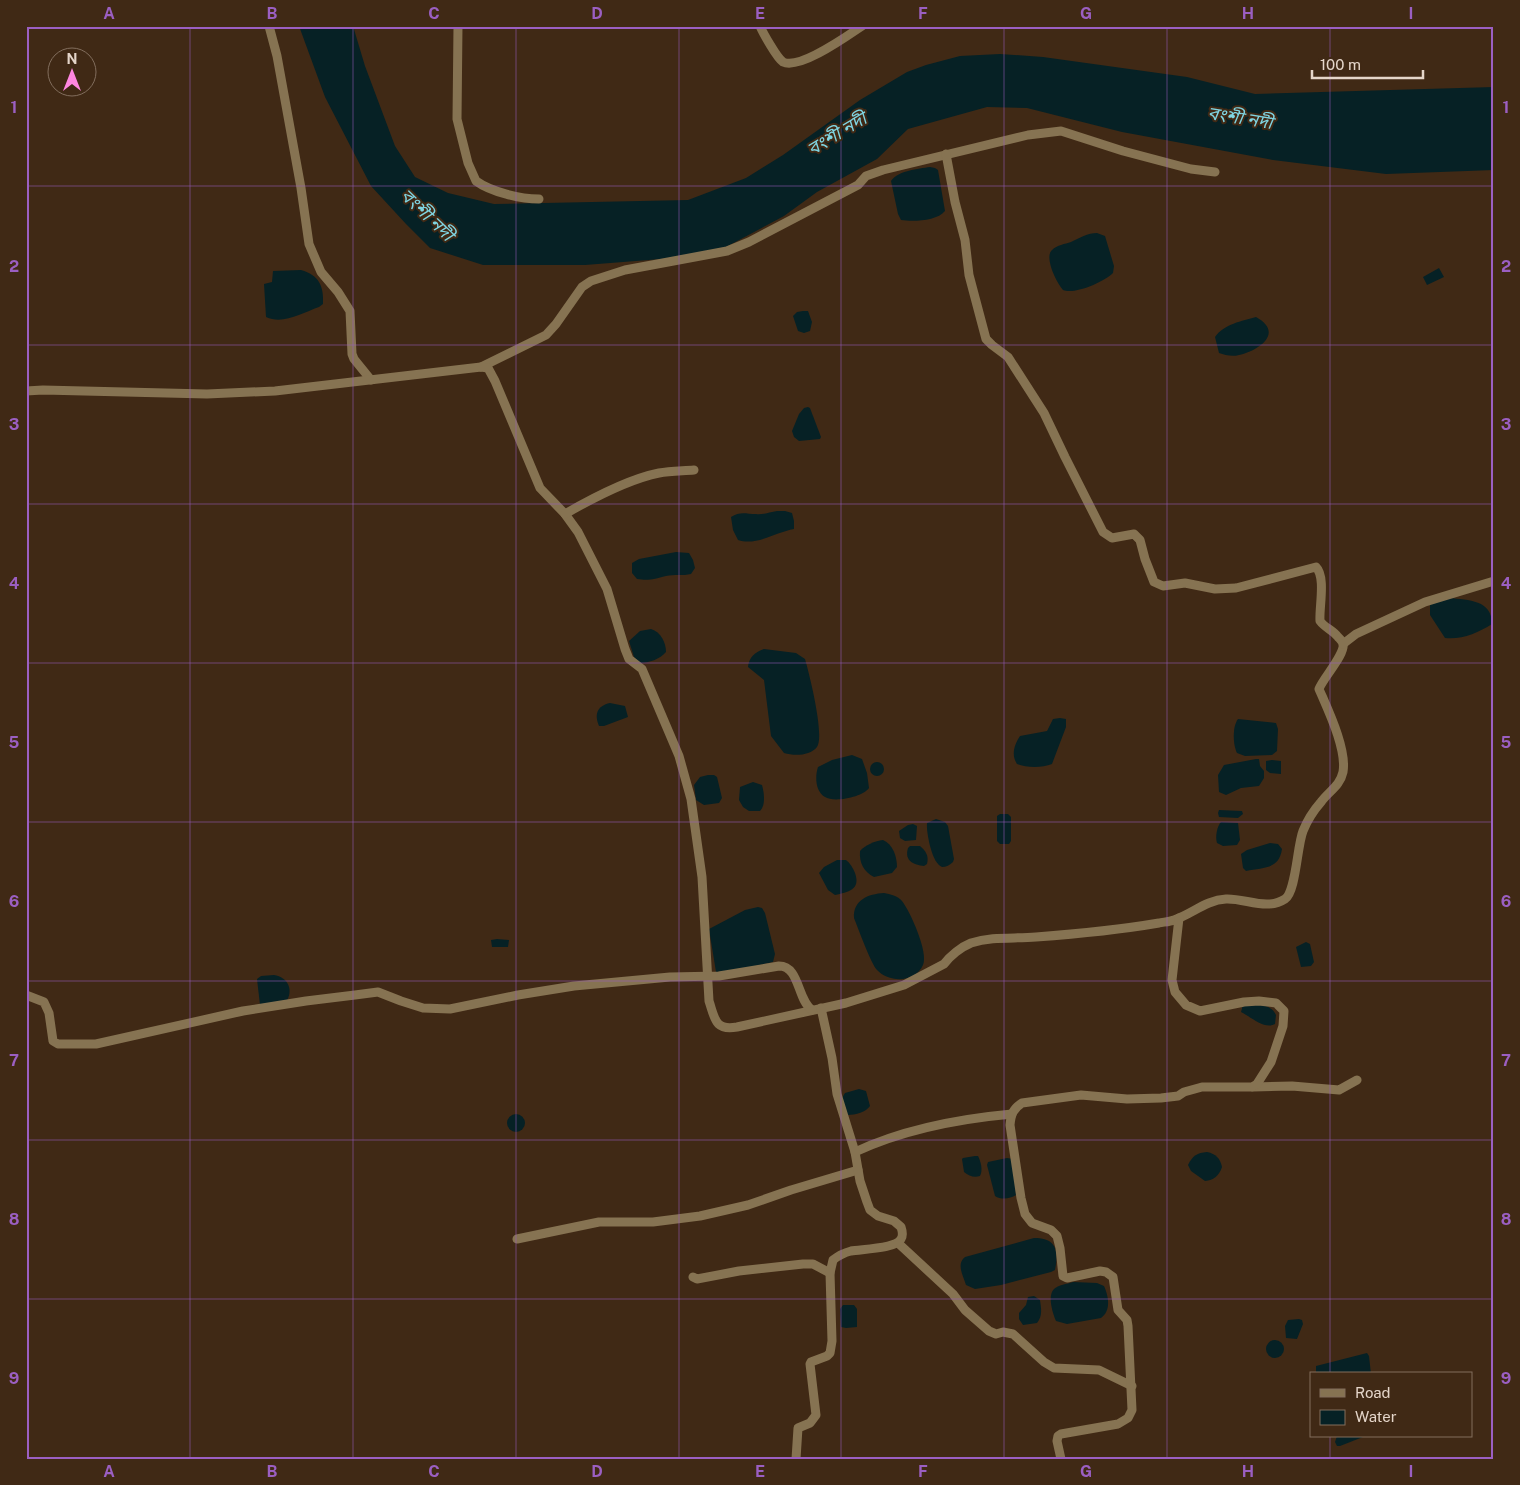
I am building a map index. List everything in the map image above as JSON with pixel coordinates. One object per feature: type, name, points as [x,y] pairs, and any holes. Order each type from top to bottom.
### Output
[{"type":"street","points":[[269,26],[277,56],[309,244],[321,272],[342,296],[350,311],[352,354],[371,380]]},
{"type":"street","points":[[458,26],[457,119],[468,163],[476,181],[494,190],[530,199],[539,199]]},
{"type":"street","points":[[760,26],[778,57],[784,62],[796,64],[822,52],[862,26]]},
{"type":"street","points":[[481,367],[546,335],[582,287],[592,281],[625,270],[727,251],[749,242],[858,185],[866,176],[883,170],[1028,135],[1061,131],[1192,169],[1215,172]]},
{"type":"street","points":[[946,154],[955,202],[965,240],[970,275],[986,339],[992,346],[1008,357],[1044,413],[1064,457],[1103,532],[1112,538],[1134,534],[1140,540],[1154,582],[1163,586],[1185,583],[1215,589],[1236,588],[1316,567],[1321,578],[1320,622],[1336,634],[1343,644]]},
{"type":"street","points":[[26,392],[43,390],[236,393],[295,390],[481,367],[488,368],[540,488],[565,514],[578,532],[607,588],[625,650],[629,659],[642,670],[679,756],[691,799],[702,877],[710,1001],[715,1019],[720,1027],[729,1029],[846,1003],[904,984],[944,964],[969,944],[992,938],[1035,937],[1140,926],[1174,920],[1202,906],[1224,899],[1274,904],[1288,898],[1293,882],[1302,833],[1322,801],[1339,784],[1343,771],[1336,729],[1319,689],[1342,650],[1343,644],[1356,634],[1425,602],[1494,581]]},
{"type":"street","points":[[565,514],[621,486],[644,478],[658,474],[694,470]]},
{"type":"street","points":[[1179,918],[1172,980],[1174,992],[1186,1005],[1200,1011],[1244,1002],[1259,1001],[1276,1003],[1284,1011],[1283,1026],[1271,1062],[1257,1084],[1252,1087]]},
{"type":"street","points":[[26,995],[44,1002],[47,1007],[54,1041],[58,1044],[96,1044],[243,1011],[355,994],[378,992],[401,1002],[422,1008],[450,1009],[518,994],[574,986],[670,977],[708,976],[784,966],[791,970],[806,1004],[817,1009],[832,1058],[837,1094],[870,1210],[878,1216],[894,1221],[901,1227],[901,1239],[898,1242],[887,1246],[851,1251],[832,1260],[830,1273],[832,1341],[827,1356],[810,1364],[816,1415],[810,1423],[798,1428],[796,1459]]},
{"type":"street","points":[[1061,1459],[1057,1441],[1058,1436],[1061,1434],[1118,1424],[1128,1418],[1132,1410],[1132,1386],[1128,1326],[1127,1320],[1118,1310],[1113,1277],[1100,1271],[1067,1278],[1063,1276],[1057,1236],[1051,1230],[1032,1222],[1025,1214],[1010,1125],[1015,1108],[1022,1103],[1081,1095],[1127,1099],[1161,1098],[1178,1096],[1184,1092],[1202,1087],[1292,1086],[1339,1090],[1357,1080]]},
{"type":"street","points":[[855,1152],[880,1140],[933,1125],[1012,1114]]},
{"type":"street","points":[[517,1239],[599,1222],[653,1222],[700,1216],[748,1205],[858,1170]]},
{"type":"street","points":[[898,1242],[953,1294],[965,1310],[990,1331],[996,1334],[1003,1332],[1013,1334],[1044,1362],[1054,1368],[1099,1370],[1132,1386]]},
{"type":"street","points":[[693,1277],[696,1279],[738,1271],[804,1264],[813,1264],[830,1273]]},
{"type":"water","name":"বংশী নদী","points":[[299,26],[353,26],[365,66],[395,146],[415,177],[448,193],[494,204],[688,200],[746,178],[783,155],[860,100],[907,72],[960,56],[1000,54],[1043,57],[1187,77],[1255,94],[1494,87],[1494,170],[1386,174],[1273,160],[1122,132],[1027,108],[987,107],[908,129],[877,159],[817,192],[784,216],[726,247],[674,258],[585,265],[483,265],[430,248],[371,186],[325,97]]},
{"type":"water","points":[[930,167],[938,170],[945,211],[931,219],[918,221],[901,220],[891,181],[894,177],[904,172]]},
{"type":"water","points":[[1097,233],[1105,236],[1114,266],[1113,273],[1089,287],[1074,291],[1063,290],[1052,270],[1049,258],[1050,253],[1059,246]]},
{"type":"water","points":[[1439,268],[1444,277],[1427,285],[1423,277]]},
{"type":"water","points":[[301,270],[312,275],[319,282],[323,292],[323,304],[286,319],[279,320],[266,317],[264,284],[272,282],[273,271]]},
{"type":"water","points":[[808,311],[812,322],[810,331],[804,333],[798,331],[793,316],[797,312]]},
{"type":"water","points":[[1256,317],[1268,329],[1266,340],[1254,350],[1239,355],[1231,356],[1219,353],[1215,337],[1223,329]]},
{"type":"water","points":[[808,407],[821,437],[820,439],[799,441],[794,437],[792,431],[799,414],[804,408]]},
{"type":"water","points":[[777,511],[792,513],[794,529],[759,540],[738,540],[733,530],[731,517],[740,513],[761,514]]},
{"type":"water","points":[[676,552],[689,553],[695,568],[691,574],[669,575],[645,580],[637,579],[632,573],[632,563],[639,559]]},
{"type":"water","points":[[1449,598],[1471,601],[1484,606],[1491,616],[1492,624],[1469,635],[1445,638],[1430,615],[1430,605],[1437,600]]},
{"type":"water","points":[[655,630],[662,638],[666,652],[654,660],[640,663],[634,657],[629,641],[640,631]]},
{"type":"water","points":[[764,649],[796,653],[805,659],[816,704],[819,731],[817,747],[806,754],[792,755],[784,753],[771,736],[764,680],[748,667],[753,655]]},
{"type":"water","points":[[610,703],[625,706],[628,717],[599,726],[597,714],[599,708]]},
{"type":"water","points":[[1053,719],[1066,719],[1066,727],[1052,764],[1035,767],[1017,764],[1014,750],[1020,736],[1047,731]]},
{"type":"water","points":[[1238,719],[1276,723],[1278,729],[1277,751],[1272,755],[1245,756],[1237,753],[1234,736]]},
{"type":"water","points":[[852,755],[862,759],[867,773],[869,788],[861,794],[848,798],[829,799],[825,797],[819,791],[817,783],[818,767],[832,760]]},
{"type":"water","points":[[1259,759],[1260,766],[1264,771],[1264,778],[1259,786],[1241,788],[1226,795],[1219,792],[1218,775],[1224,765]]},
{"type":"water","points":[[1266,761],[1281,761],[1281,774],[1270,773],[1266,770]]},
{"type":"water","points":[[877,762],[882,764],[884,769],[882,774],[877,776],[872,774],[870,769],[872,764]]},
{"type":"water","points":[[708,775],[717,777],[722,798],[719,803],[704,805],[696,800],[694,785],[700,777]]},
{"type":"water","points":[[753,782],[762,785],[763,788],[764,802],[760,811],[749,811],[743,807],[739,800],[740,787]]},
{"type":"water","points":[[1219,810],[1242,811],[1243,814],[1238,818],[1219,817]]},
{"type":"water","points":[[1008,814],[1011,817],[1011,841],[1009,844],[1000,844],[997,841],[997,816]]},
{"type":"water","points":[[936,819],[945,822],[948,826],[954,859],[951,864],[943,867],[938,865],[930,847],[927,823]]},
{"type":"water","points":[[1221,822],[1238,823],[1240,840],[1237,845],[1223,846],[1217,843],[1218,826]]},
{"type":"water","points":[[913,824],[917,826],[916,840],[905,841],[900,838],[899,831]]},
{"type":"water","points":[[883,840],[894,851],[897,867],[892,873],[874,877],[867,873],[863,867],[860,851],[870,844]]},
{"type":"water","points":[[1270,843],[1278,844],[1282,849],[1278,861],[1264,868],[1246,871],[1243,868],[1241,854],[1247,850]]},
{"type":"water","points":[[910,846],[920,846],[922,848],[927,856],[927,864],[924,866],[920,865],[913,863],[909,859],[907,852]]},
{"type":"water","points":[[837,860],[846,860],[850,864],[855,873],[856,883],[855,887],[849,891],[835,895],[828,890],[819,873],[824,867]]},
{"type":"water","points":[[884,893],[902,901],[914,922],[921,942],[924,959],[923,965],[919,971],[908,978],[895,979],[877,970],[868,954],[854,918],[854,912],[859,902],[872,895]]},
{"type":"water","points":[[762,908],[765,913],[775,954],[773,962],[734,971],[716,972],[709,929],[745,910]]},
{"type":"water","points":[[491,940],[509,940],[508,947],[492,947]]},
{"type":"water","points":[[1306,942],[1310,944],[1314,962],[1311,966],[1301,967],[1296,947]]},
{"type":"water","points":[[274,975],[283,978],[288,985],[289,993],[286,1002],[260,1005],[257,979],[261,976]]},
{"type":"water","points":[[1243,1005],[1261,1005],[1270,1008],[1276,1015],[1275,1024],[1267,1025],[1254,1020],[1241,1012]]},
{"type":"water","points":[[859,1089],[866,1091],[870,1106],[860,1113],[847,1115],[842,1098],[845,1093]]},
{"type":"water","points":[[512,1114],[520,1114],[525,1119],[523,1130],[512,1132],[507,1127],[507,1119]]},
{"type":"water","points":[[1207,1152],[1217,1157],[1222,1167],[1216,1177],[1205,1181],[1191,1171],[1188,1165],[1196,1155]]},
{"type":"water","points":[[978,1156],[981,1163],[981,1174],[976,1177],[964,1172],[962,1159]]},
{"type":"water","points":[[1007,1158],[1013,1159],[1016,1195],[1008,1198],[997,1197],[995,1196],[987,1165],[988,1162]]},
{"type":"water","points":[[1034,1238],[1047,1240],[1054,1246],[1056,1251],[1055,1270],[1001,1285],[975,1289],[966,1285],[961,1266],[962,1260],[965,1257]]},
{"type":"water","points":[[1073,1282],[1097,1283],[1104,1286],[1108,1308],[1101,1318],[1067,1324],[1056,1321],[1051,1305],[1052,1292],[1058,1286]]},
{"type":"water","points":[[1034,1296],[1040,1300],[1040,1318],[1037,1323],[1023,1325],[1019,1319],[1019,1313],[1026,1305],[1028,1297]]},
{"type":"water","points":[[843,1305],[854,1305],[857,1309],[857,1327],[841,1327],[840,1309]]},
{"type":"water","points":[[1288,1320],[1302,1320],[1303,1324],[1297,1339],[1286,1338],[1285,1326]]},
{"type":"water","points":[[1271,1340],[1279,1340],[1284,1345],[1282,1356],[1271,1358],[1266,1353],[1266,1345]]},
{"type":"water","points":[[1367,1353],[1371,1372],[1316,1372],[1316,1366]]},
{"type":"water","points":[[1336,1438],[1360,1438],[1340,1446],[1337,1446],[1335,1442]]}]
